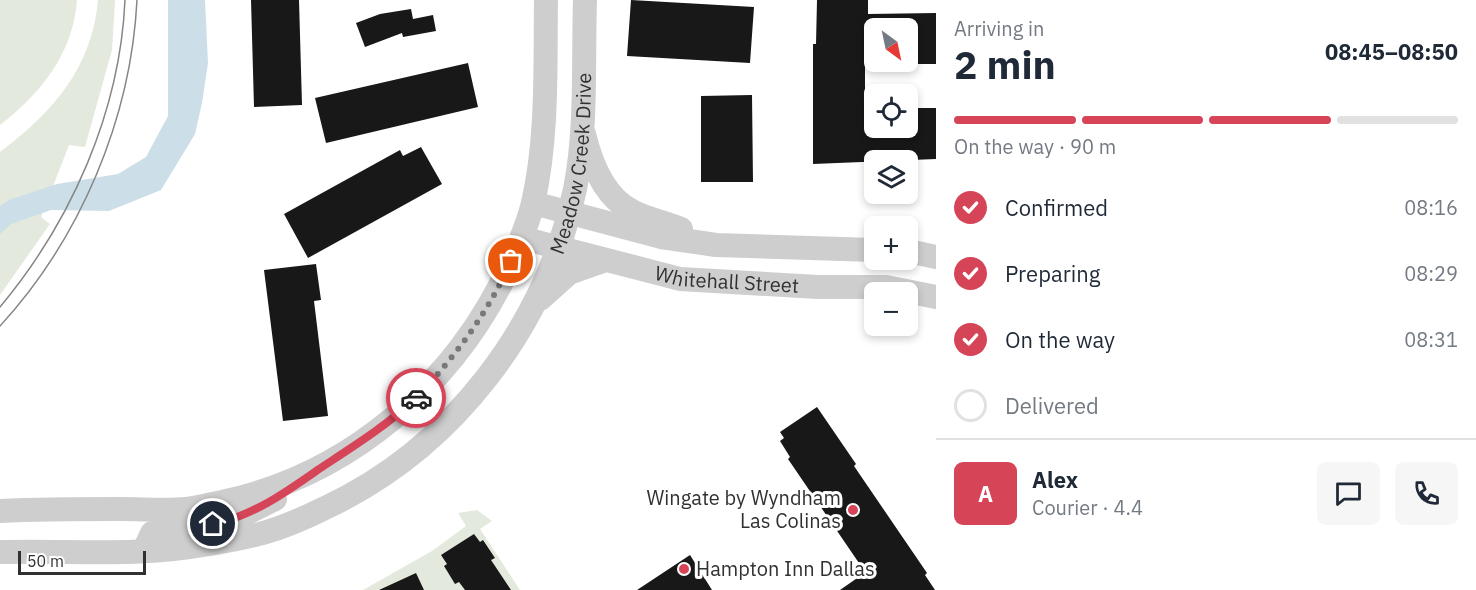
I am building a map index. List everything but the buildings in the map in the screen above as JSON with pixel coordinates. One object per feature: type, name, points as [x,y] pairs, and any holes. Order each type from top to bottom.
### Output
[{"type":"street","name":"Meadow Creek Drive","points":[[0,511],[187,509],[274,489],[322,468],[376,434],[447,366],[499,288],[522,238],[533,203],[545,119],[546,0]]},
{"type":"street","name":"Meadow Creek Drive","points":[[0,552],[144,550],[200,546],[265,533],[349,497],[399,465],[446,426],[485,382],[534,305],[569,213],[575,186],[581,124],[585,0]]},
{"type":"street","points":[[581,124],[588,152],[611,195],[632,211],[666,222],[716,245]]},
{"type":"street","name":"Whitehall Street","points":[[533,203],[661,237],[716,245],[864,250]]},
{"type":"street","name":"Whitehall Street","points":[[522,238],[603,261],[680,279],[818,287],[886,287],[936,297]]},
{"type":"street","points":[[918,253],[936,256]]},
{"type":"street","points":[[534,305],[569,273],[603,261]]},
{"type":"street","points":[[144,550],[152,533],[233,520],[274,500],[322,468]]},
{"type":"shaded area","points":[[0,0],[77,0],[74,20],[62,55],[29,100],[0,125]]},
{"type":"shaded area","points":[[98,0],[115,0],[112,50],[85,147],[69,145],[41,217],[50,224],[0,295],[0,152],[37,121],[67,86],[88,47]]},
{"type":"shaded area","points":[[168,0],[205,0],[208,63],[195,134],[161,190],[109,211],[51,210],[11,224],[0,234],[0,206],[9,200],[57,184],[118,174],[146,157],[168,116]]},
{"type":"shaded area","points":[[477,510],[492,521],[480,529],[520,590],[363,590],[432,551],[466,526],[458,513]]},
{"type":"tram line","points":[[0,307],[26,274],[49,239],[87,164],[102,124],[113,83],[121,42],[125,0]]},
{"type":"tram line","points":[[0,326],[29,292],[54,255],[77,216],[96,175],[112,133],[124,89],[133,45],[137,0]]},
{"type":"way so far","points":[[416,398],[447,366],[476,327],[499,288],[511,261]]},
{"type":"place","name":"Wingate by Wyndham Las Colinas","points":[[853,510]]},
{"type":"place","name":"Hampton Inn Dallas","points":[[684,569]]},
{"type":"route","points":[[213,524],[233,520],[274,500],[376,434],[416,398]]}]
